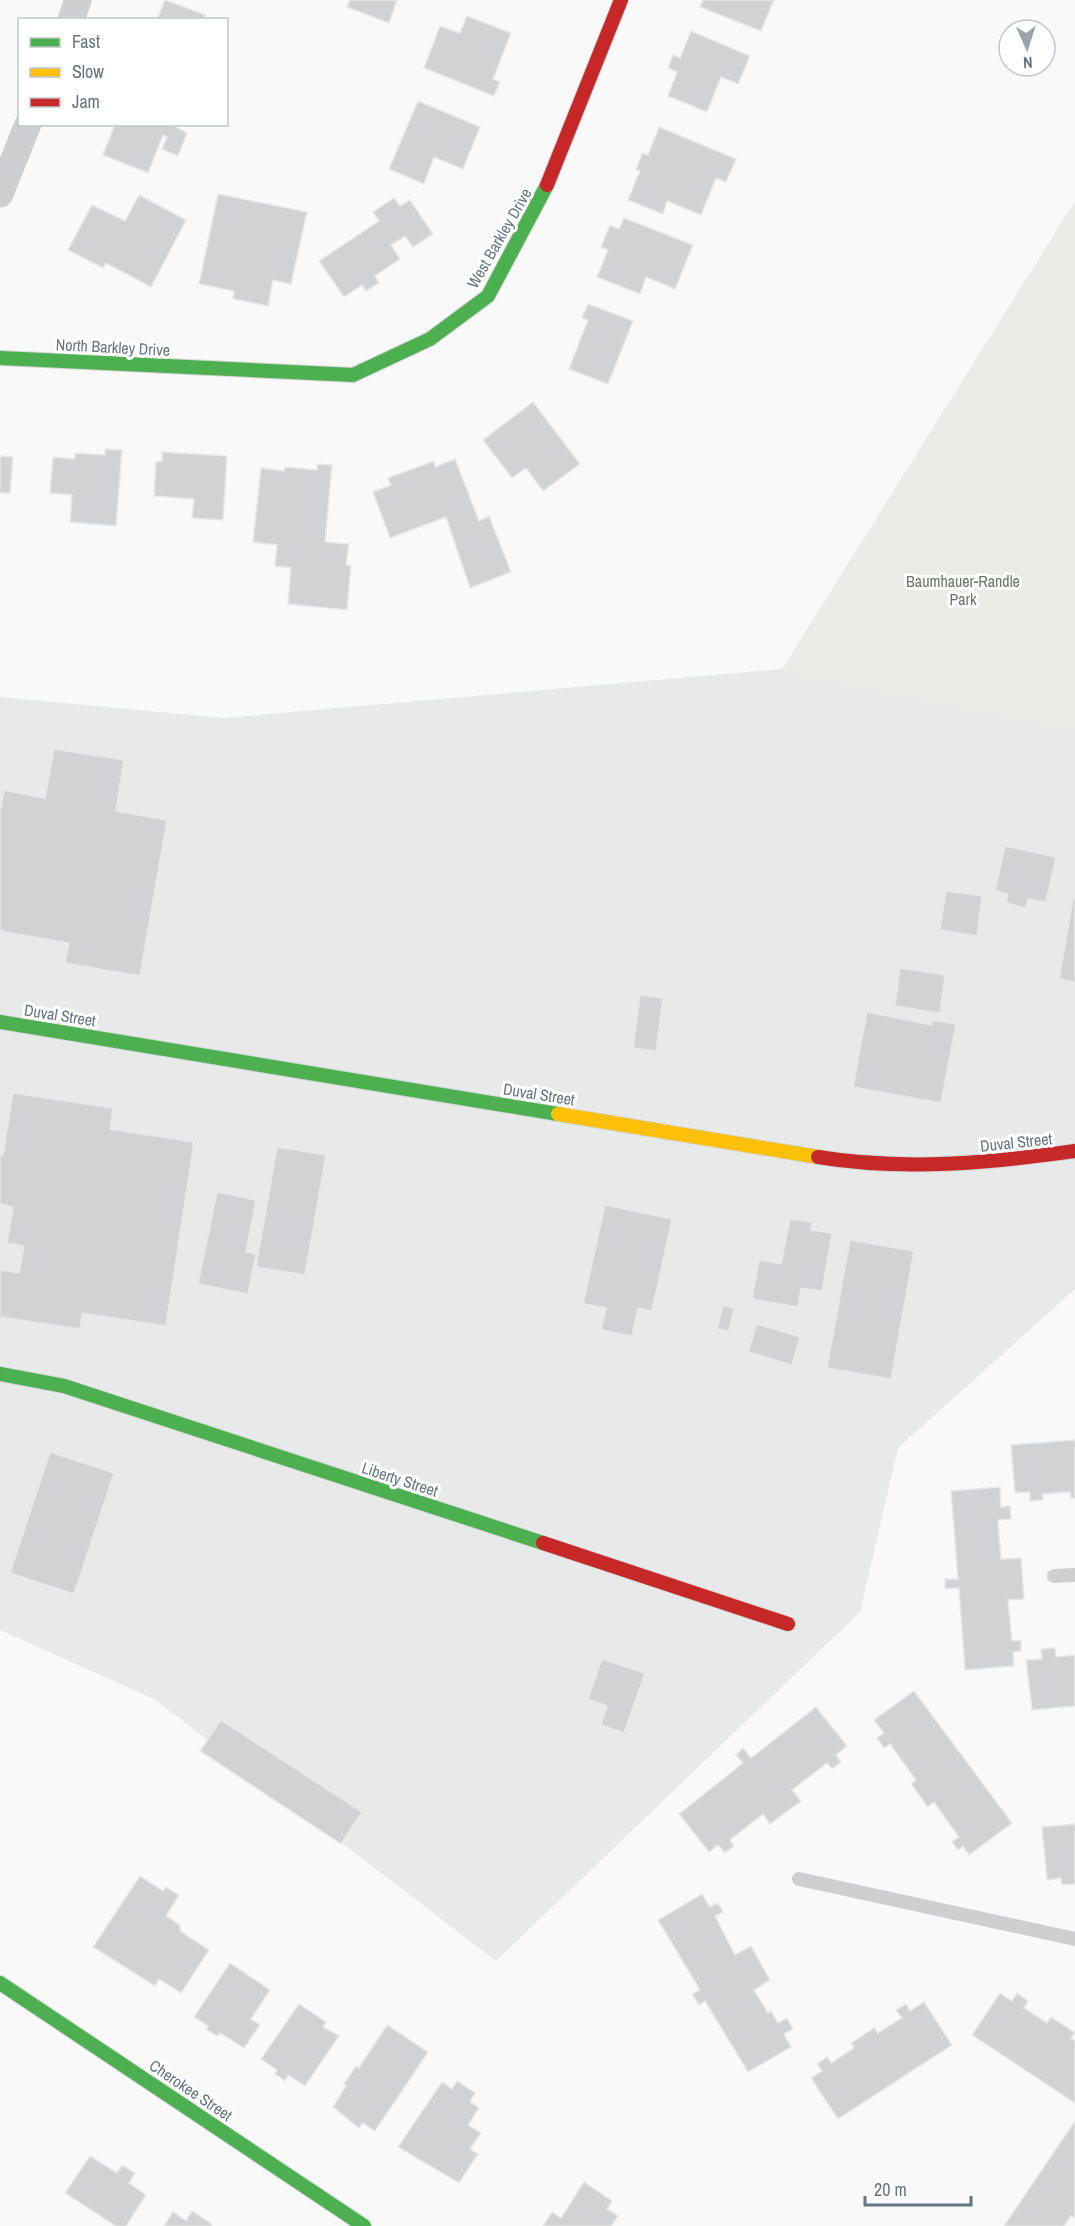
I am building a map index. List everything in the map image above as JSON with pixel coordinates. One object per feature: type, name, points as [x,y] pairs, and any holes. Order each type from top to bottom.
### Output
[{"type":"street","points":[[72,18],[78,0]]},
{"type":"street","name":"West Barkley Drive","points":[[224,369],[353,375],[430,339],[488,296],[542,198],[621,0]]},
{"type":"street","points":[[0,194],[27,126]]},
{"type":"street","name":"North Barkley Drive","points":[[0,358],[224,369]]},
{"type":"street","name":"Duval Street","points":[[0,1022],[834,1160],[936,1166],[1012,1160],[1075,1151]]},
{"type":"street","name":"Liberty Street","points":[[0,1374],[64,1386],[788,1624]]},
{"type":"street","name":"Cherokee Street","points":[[0,1983],[364,2226]]},
{"type":"lane","points":[[1054,1576],[1075,1575]]},
{"type":"lane","points":[[800,1879],[1075,1939]]},
{"type":"shaded area","points":[[782,669],[1075,728],[1075,1289],[898,1448],[860,1612],[496,1961],[154,1699],[0,1630],[0,697],[224,718]]},
{"type":"green space","name":"Baumhauer-Randle Park","points":[[1075,201],[1075,728],[782,669]]},
{"type":"building","points":[[165,0],[206,15],[205,18],[158,18]]},
{"type":"building","points":[[350,0],[397,0],[389,23],[347,7]]},
{"type":"building","points":[[703,0],[774,0],[761,31],[700,7]]},
{"type":"building","points":[[467,16],[511,33],[493,79],[500,82],[494,96],[424,68],[440,26],[460,33]]},
{"type":"building","points":[[691,31],[750,56],[738,84],[721,77],[707,112],[668,96],[677,72],[668,68],[673,55],[680,58]]},
{"type":"building","points":[[418,101],[480,127],[463,169],[434,157],[424,184],[389,169]]},
{"type":"building","points":[[114,126],[175,126],[187,133],[178,156],[162,149],[167,137],[163,135],[148,173],[103,155]]},
{"type":"building","points":[[659,127],[736,159],[726,182],[716,178],[701,215],[667,201],[663,214],[628,200],[640,171],[636,170],[642,153],[648,155]]},
{"type":"building","points":[[218,194],[307,212],[291,284],[273,280],[268,306],[233,299],[234,291],[199,284]]},
{"type":"building","points":[[139,195],[186,220],[151,287],[106,263],[103,268],[68,250],[92,205],[125,221]]},
{"type":"building","points":[[394,198],[400,206],[410,200],[433,234],[413,247],[405,236],[391,245],[400,259],[375,276],[379,283],[366,291],[362,285],[344,297],[319,261],[379,221],[373,212]]},
{"type":"building","points":[[624,218],[693,245],[675,289],[646,277],[640,294],[597,277],[608,250],[601,247],[610,225],[619,229]]},
{"type":"building","points":[[588,304],[633,321],[608,384],[569,369],[588,320],[582,318]]},
{"type":"building","points":[[533,402],[580,464],[543,491],[526,468],[512,478],[483,440]]},
{"type":"building","points":[[105,449],[122,450],[116,526],[70,522],[72,495],[50,493],[53,457],[75,459],[75,453],[105,455]]},
{"type":"building","points":[[162,452],[227,456],[223,520],[192,518],[194,499],[154,496],[156,462],[162,461]]},
{"type":"building","points":[[0,456],[13,457],[10,493],[0,493]]},
{"type":"building","points":[[455,459],[479,521],[489,516],[511,572],[470,588],[446,517],[390,538],[373,492],[391,485],[388,478],[434,461],[435,467]]},
{"type":"building","points":[[317,464],[332,465],[325,542],[349,544],[346,565],[351,566],[347,610],[288,604],[291,568],[275,566],[277,545],[253,542],[261,468],[284,471],[285,467],[317,470]]},
{"type":"building","points":[[54,749],[124,760],[116,811],[167,820],[140,976],[65,963],[69,943],[0,931],[0,812],[4,790],[45,798]]},
{"type":"building","points":[[1005,846],[1056,857],[1046,902],[1028,899],[1026,908],[1006,903],[1008,894],[995,891]]},
{"type":"building","points":[[1075,887],[1075,982],[1059,979]]},
{"type":"building","points":[[946,891],[982,896],[977,936],[940,930]]},
{"type":"building","points":[[900,968],[945,975],[940,1013],[895,1006]]},
{"type":"building","points":[[640,995],[663,998],[656,1051],[633,1048]]},
{"type":"building","points":[[867,1012],[932,1025],[932,1020],[956,1024],[941,1103],[853,1087]]},
{"type":"building","points":[[13,1093],[113,1108],[110,1129],[194,1142],[166,1326],[82,1313],[80,1329],[0,1317],[0,1270],[19,1273],[24,1246],[7,1243],[13,1207],[0,1204],[0,1154],[3,1155]]},
{"type":"building","points":[[277,1147],[326,1155],[305,1275],[256,1267]]},
{"type":"building","points":[[217,1192],[256,1200],[246,1252],[256,1254],[248,1294],[198,1284]]},
{"type":"building","points":[[605,1205],[672,1219],[652,1311],[638,1308],[632,1336],[601,1330],[606,1308],[583,1304]]},
{"type":"building","points":[[790,1219],[812,1222],[811,1230],[832,1233],[822,1291],[801,1288],[798,1307],[752,1299],[759,1260],[781,1264]]},
{"type":"building","points":[[850,1240],[914,1251],[891,1379],[827,1368]]},
{"type":"building","points":[[723,1305],[734,1308],[729,1331],[717,1329]]},
{"type":"building","points":[[757,1324],[800,1337],[792,1365],[748,1352]]},
{"type":"building","points":[[1075,1440],[1075,1498],[1071,1498],[1070,1492],[1042,1494],[1043,1500],[1030,1501],[1030,1492],[1015,1493],[1011,1445]]},
{"type":"building","points":[[50,1452],[114,1473],[74,1594],[10,1573]]},
{"type":"building","points":[[1000,1487],[1001,1507],[1010,1506],[1011,1519],[998,1520],[1001,1559],[1021,1558],[1024,1599],[1008,1600],[1012,1641],[1021,1640],[1021,1651],[1013,1652],[1014,1666],[965,1670],[959,1588],[945,1589],[945,1579],[958,1579],[951,1491]]},
{"type":"building","points":[[1055,1648],[1056,1657],[1075,1655],[1075,1706],[1032,1710],[1026,1660],[1042,1659],[1041,1649]]},
{"type":"building","points":[[602,1659],[645,1673],[624,1733],[601,1725],[607,1706],[588,1699]]},
{"type":"building","points":[[914,1691],[1012,1823],[969,1855],[963,1846],[958,1850],[952,1842],[959,1837],[934,1802],[928,1807],[911,1784],[916,1780],[890,1744],[884,1748],[877,1738],[884,1733],[874,1720]]},
{"type":"building","points":[[816,1707],[847,1746],[836,1755],[841,1762],[832,1769],[827,1763],[792,1790],[801,1801],[770,1824],[763,1814],[730,1840],[734,1846],[725,1853],[718,1845],[709,1852],[679,1814],[743,1763],[736,1755],[743,1748],[751,1758]]},
{"type":"building","points":[[221,1720],[362,1812],[341,1844],[200,1751]]},
{"type":"building","points":[[1075,1824],[1075,1884],[1062,1885],[1061,1878],[1047,1880],[1042,1827]]},
{"type":"building","points":[[140,1876],[163,1891],[166,1887],[179,1895],[166,1916],[180,1925],[180,1931],[209,1950],[181,1993],[159,1979],[155,1986],[93,1947]]},
{"type":"building","points":[[702,1894],[710,1907],[718,1903],[723,1912],[715,1916],[735,1955],[751,1946],[770,1980],[754,1990],[768,2013],[771,2011],[778,2023],[787,2018],[793,2029],[784,2034],[791,2047],[748,2072],[705,2001],[699,2005],[692,1994],[700,1990],[658,1920]]},
{"type":"building","points":[[230,1963],[270,1990],[251,2019],[260,2025],[244,2048],[220,2033],[217,2036],[206,2029],[208,2026],[194,2017]]},
{"type":"building","points":[[1000,1993],[1012,2001],[1017,1993],[1028,2001],[1024,2008],[1047,2023],[1051,2017],[1075,2033],[1071,2038],[1075,2041],[1075,2103],[972,2035]]},
{"type":"building","points":[[924,2002],[952,2045],[838,2119],[811,2078],[822,2071],[817,2064],[827,2057],[831,2063],[854,2048],[851,2043],[874,2028],[878,2033],[902,2018],[896,2010],[906,2004],[910,2011]]},
{"type":"building","points":[[299,2004],[326,2022],[323,2027],[339,2036],[305,2086],[288,2075],[285,2081],[275,2074],[277,2070],[261,2059]]},
{"type":"building","points":[[387,2025],[428,2052],[375,2131],[363,2123],[359,2128],[333,2107],[346,2086],[344,2084],[356,2066],[359,2068]]},
{"type":"building","points":[[457,2081],[475,2093],[470,2102],[479,2108],[468,2125],[481,2133],[470,2149],[478,2154],[459,2183],[398,2147],[442,2082],[452,2089]]},
{"type":"building","points":[[1075,2121],[1075,2218],[1071,2216],[1064,2226],[1004,2226]]},
{"type":"building","points":[[90,2156],[117,2173],[122,2165],[135,2173],[129,2183],[146,2195],[126,2226],[116,2226],[65,2193]]},
{"type":"building","points":[[584,2182],[612,2201],[607,2209],[618,2216],[611,2226],[543,2226],[552,2212],[561,2218]]},
{"type":"building","points":[[192,2211],[212,2224],[211,2226],[164,2226],[173,2212],[186,2221]]},
{"type":"traffic: fast","points":[[0,358],[353,375],[430,339],[488,296],[547,185]]},
{"type":"traffic: fast","points":[[0,1022],[558,1114]]},
{"type":"traffic: fast","points":[[0,1374],[64,1386],[543,1543]]},
{"type":"traffic: fast","points":[[0,1983],[364,2226]]},
{"type":"traffic: slow","points":[[558,1114],[818,1157]]},
{"type":"traffic: jam","points":[[547,185],[621,0]]},
{"type":"traffic: jam","points":[[818,1157],[882,1164],[947,1164],[1075,1151]]},
{"type":"traffic: jam","points":[[543,1543],[788,1624]]}]
